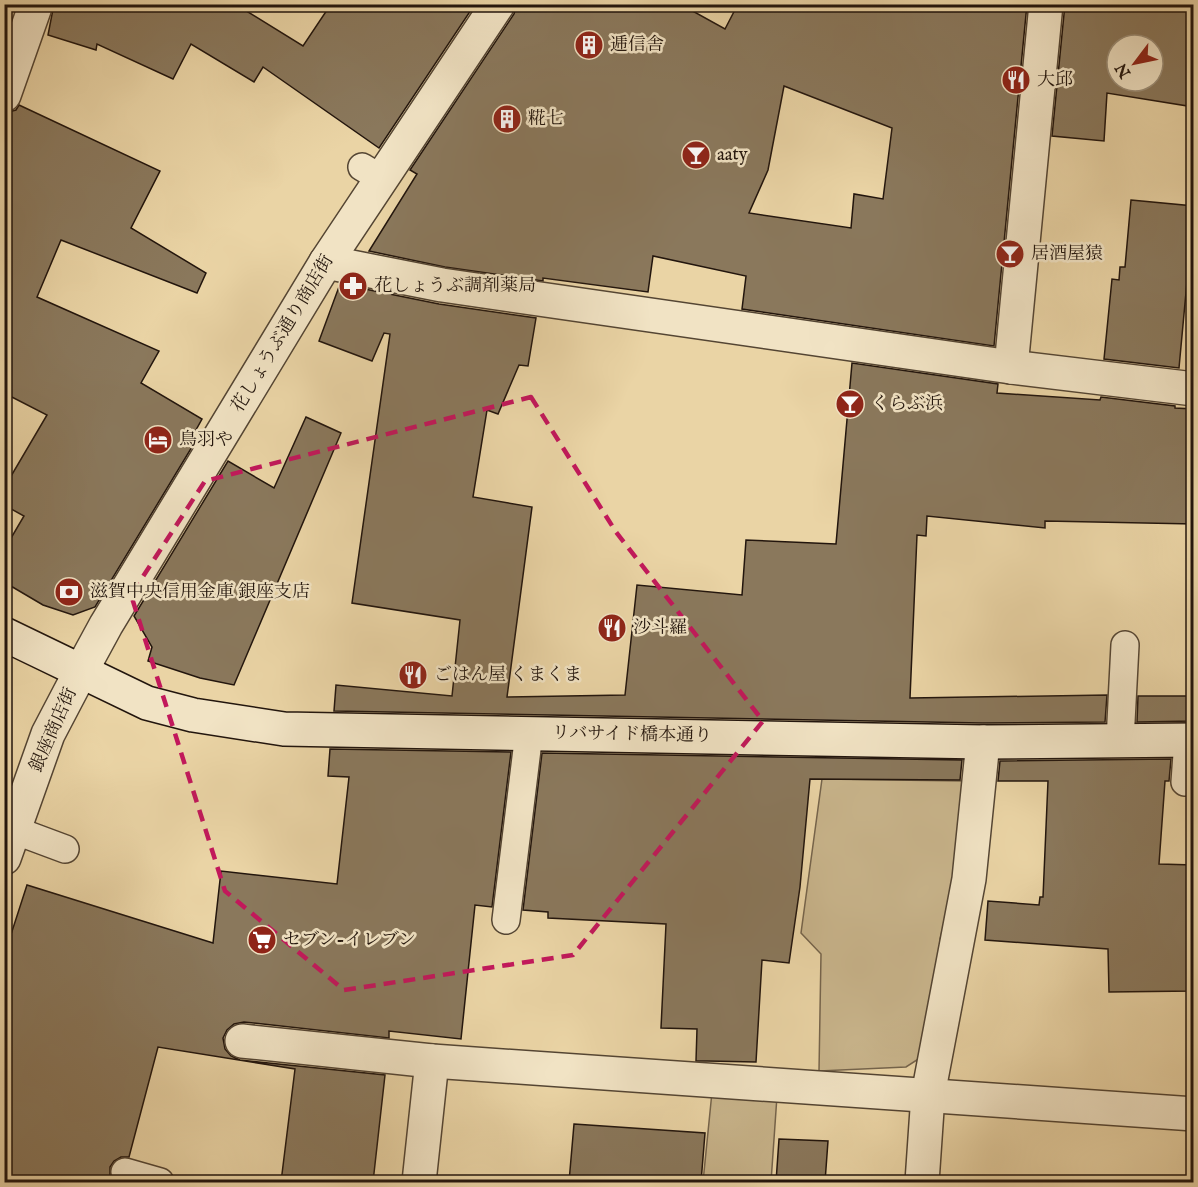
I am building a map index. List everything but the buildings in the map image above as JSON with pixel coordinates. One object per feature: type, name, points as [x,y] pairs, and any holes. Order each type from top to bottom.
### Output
[{"type":"street","points":[[13,81],[36,4]]},
{"type":"street","name":"花しょうぶ通り商店街","points":[[81,671],[105,625],[372,173],[498,4]]},
{"type":"street","points":[[1011,367],[1034,159],[1046,4]]},
{"type":"street","points":[[329,245],[442,285],[1011,367],[1072,369],[1194,389]]},
{"type":"street","name":"リバサイド橋本通り","points":[[4,634],[147,704],[194,715],[284,729],[983,742],[1191,740]]},
{"type":"street","name":"銀座商店街","points":[[9,844],[48,734],[81,671]]},
{"type":"street","points":[[922,1182],[908,1097],[949,1021],[969,879],[983,742]]},
{"type":"street","points":[[242,1041],[432,1061],[521,1066],[1090,1112],[1194,1114]]},
{"type":"street","points":[[419,1182],[432,1061]]},
{"type":"lane","points":[[1120,741],[1125,645]]},
{"type":"lane","points":[[506,920],[529,733]]},
{"type":"lane","points":[[1185,782],[1191,740]]},
{"type":"lane","points":[[9,844],[65,849]]},
{"type":"lane","points":[[124,1172],[160,1182]]},
{"type":"highlighted area","points":[[531,397],[616,532],[763,721],[573,955],[344,990],[225,891],[131,595],[205,481]]},
{"type":"shaded area","points":[[822,779],[963,781],[957,876],[940,939],[944,958],[920,1058],[906,1067],[819,1071],[821,954],[801,933]]},
{"type":"shaded area","points":[[712,1092],[777,1096],[771,1182],[703,1182]]},
{"type":"place","name":"逓信舎","points":[[589,45]]},
{"type":"place","name":"大邱","points":[[1016,80]]},
{"type":"place","name":"糀七","points":[[507,119]]},
{"type":"place","name":"aaty","points":[[696,155]]},
{"type":"place","name":"居酒屋猿","points":[[1010,254]]},
{"type":"place","name":"花しょうぶ調剤薬局","points":[[353,286]]},
{"type":"place","name":"くらぶ浜","points":[[850,404]]},
{"type":"place","name":"鳥羽や","points":[[158,440]]},
{"type":"place","name":"滋賀中央信用金庫 銀座支店","points":[[69,592]]},
{"type":"place","name":"沙斗羅","points":[[612,628]]},
{"type":"place","name":"ごはん屋 くまくま","points":[[413,675]]},
{"type":"place","name":"セブン-イレブン","points":[[262,940]]}]
